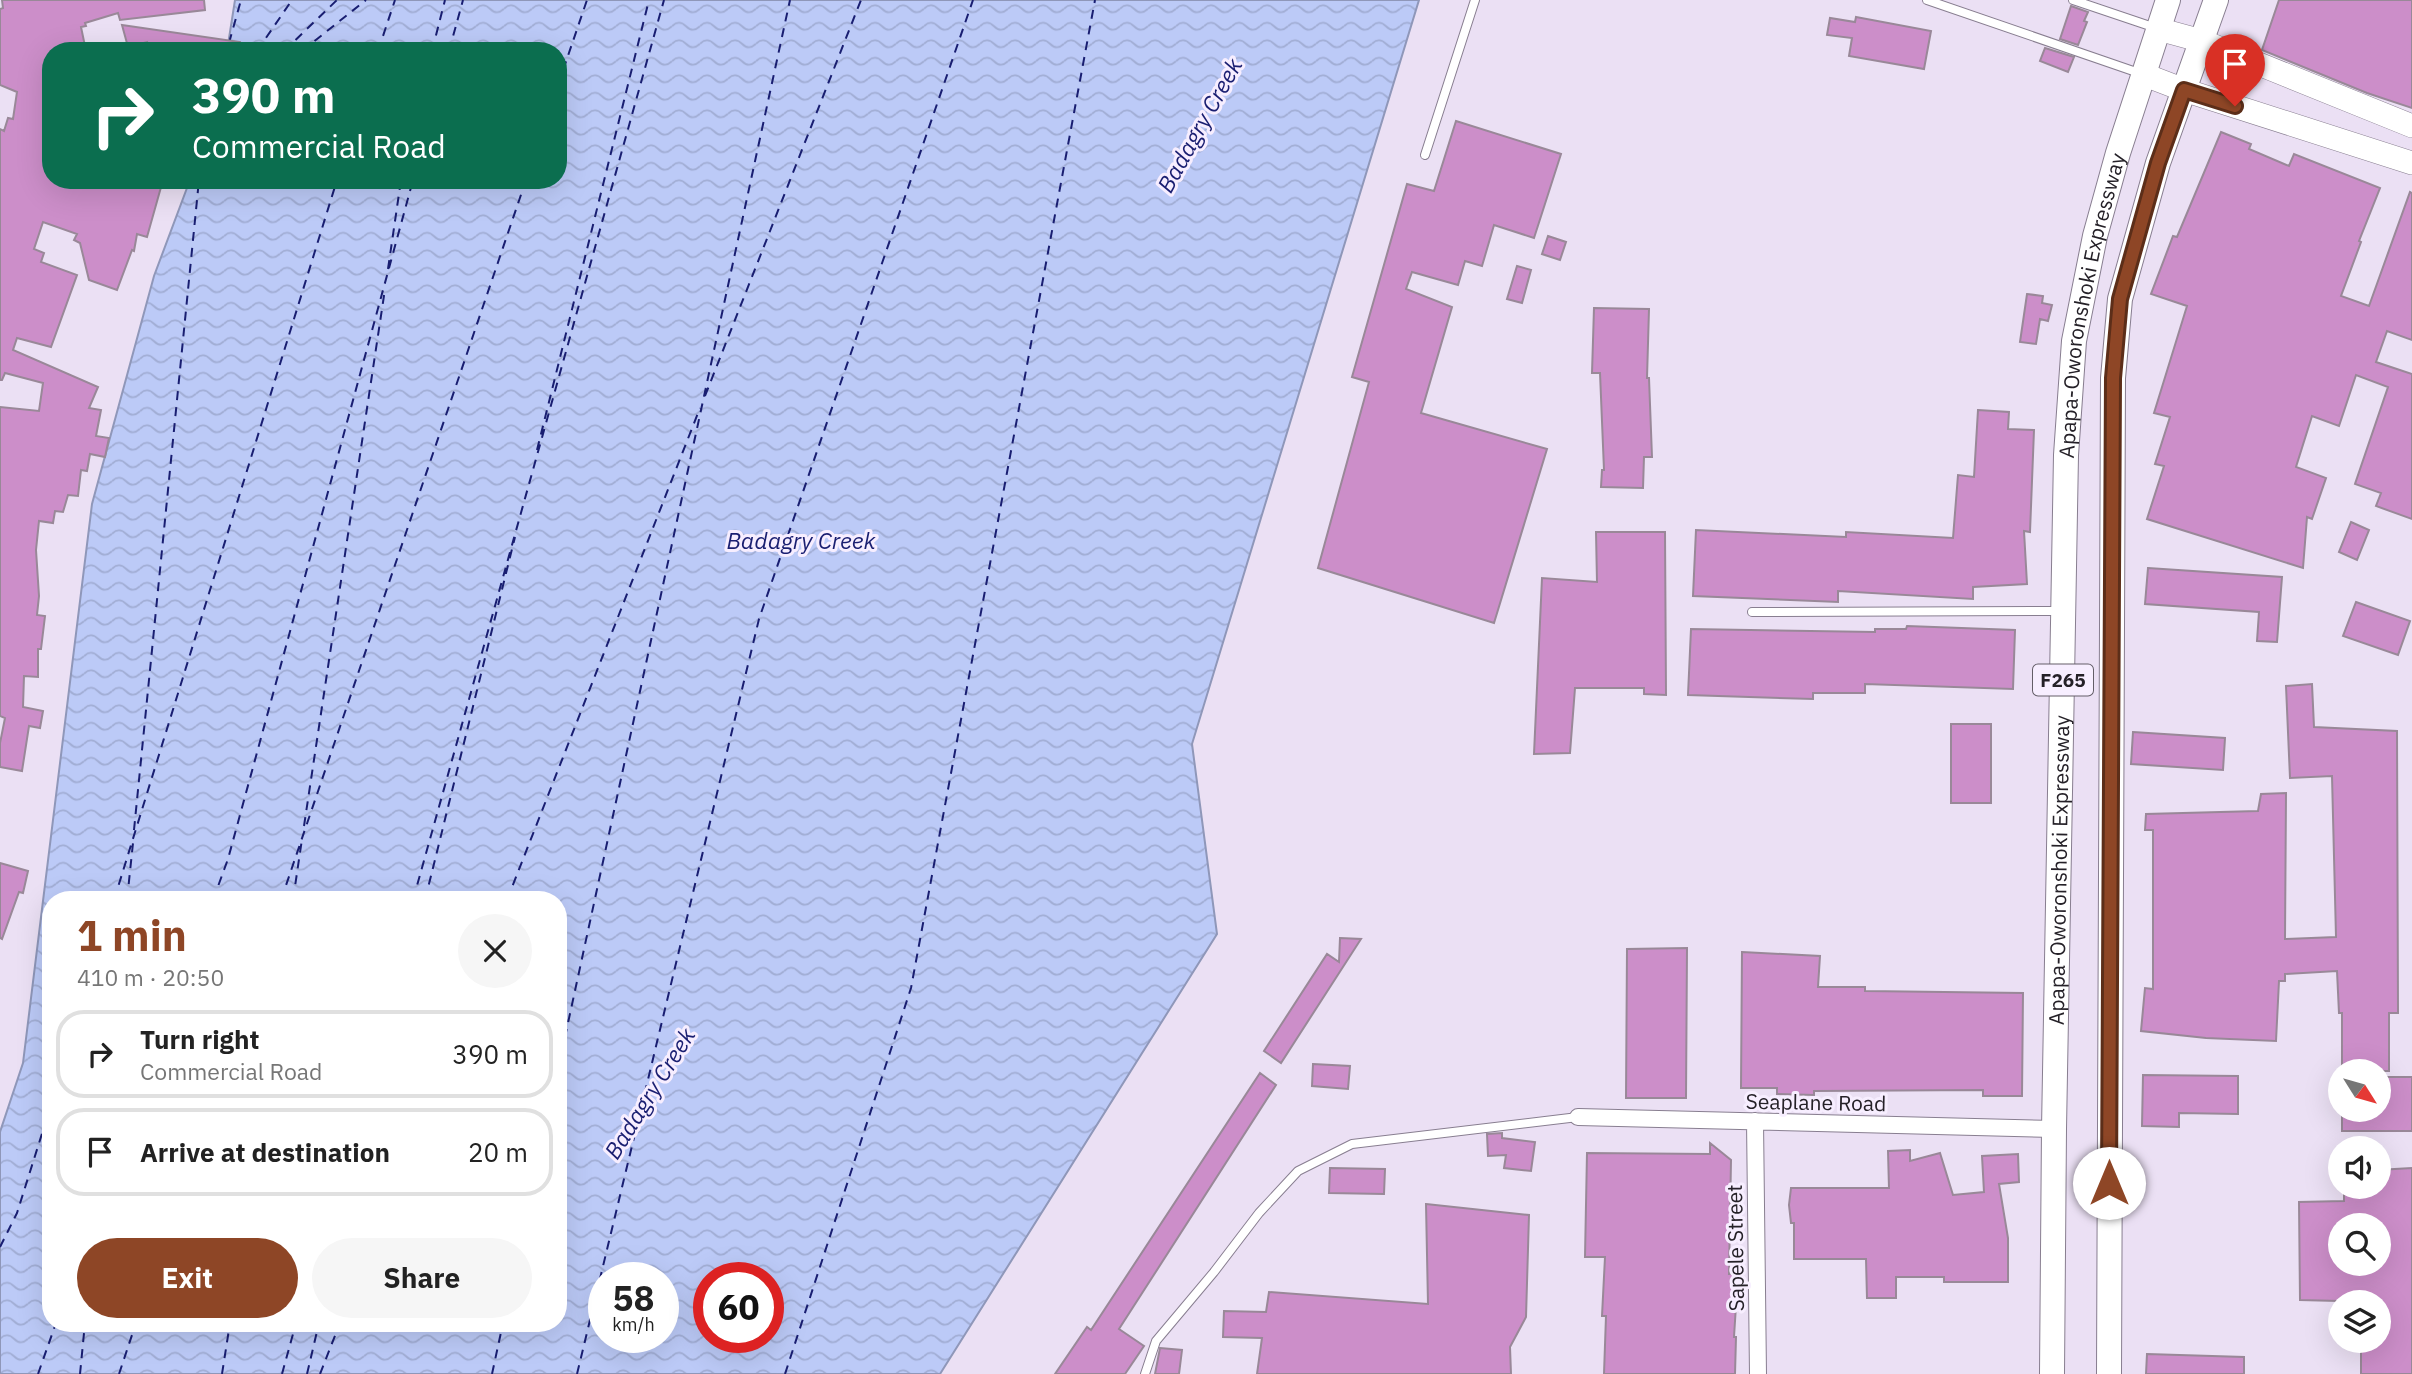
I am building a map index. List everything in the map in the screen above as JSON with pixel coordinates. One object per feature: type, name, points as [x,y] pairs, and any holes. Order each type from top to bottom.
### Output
[{"type":"main road","name":"Apapa-Oworonshoki Expressway","points":[[2052,1374],[2066,455],[2074,341],[2095,236],[2118,153],[2168,0]]},
{"type":"main road","name":"Apapa-Oworonshoki Expressway","points":[[2109,1374],[2113,378],[2120,299],[2158,163],[2216,0]]},
{"type":"main road","points":[[2158,29],[2202,41],[2412,126]]},
{"type":"main road","points":[[2145,75],[2412,163]]},
{"type":"street","name":"Seaplane Road","points":[[1578,1117],[2054,1129]]},
{"type":"street","name":"Sapele Street","points":[[1755,1121],[1758,1374]]},
{"type":"lane","points":[[1426,155],[1475,0]]},
{"type":"lane","points":[[1927,0],[2145,75]]},
{"type":"lane","points":[[2074,0],[2158,29]]},
{"type":"lane","points":[[1752,612],[2064,611]]},
{"type":"lane","points":[[1145,1374],[1156,1341],[1259,1213],[1298,1171],[1352,1144],[1578,1117]]},
{"type":"water","name":"Badagry Creek","points":[[235,0],[1419,0],[1192,744],[1217,934],[940,1374],[0,1374],[0,1132],[23,1063],[42,909],[42,1332],[567,1332],[567,891],[44,891],[92,504],[154,276],[187,189],[567,189],[567,42],[228,42]]},
{"type":"building","points":[[2,0],[204,0],[205,10],[120,20],[118,13],[85,23],[86,26],[81,27],[84,42],[42,42],[42,189],[160,189],[147,237],[137,234],[134,251],[132,250],[117,290],[89,280],[80,243],[74,240],[77,234],[43,222],[34,249],[44,253],[41,262],[77,275],[51,347],[17,338],[13,350],[98,387],[89,408],[101,410],[96,436],[109,438],[105,457],[90,454],[87,471],[81,470],[78,496],[68,495],[63,512],[55,511],[53,523],[39,521],[36,550],[39,596],[37,615],[45,616],[41,649],[38,649],[38,677],[24,676],[23,707],[43,711],[40,728],[29,726],[22,771],[0,767],[0,743],[5,718],[0,716],[0,407],[39,411],[43,383],[5,373],[0,380],[0,129],[4,131],[8,118],[13,119],[17,92],[0,85],[0,9],[3,8]]},
{"type":"building","points":[[2279,0],[2412,0],[2412,108],[2367,93],[2262,50]]},
{"type":"building","points":[[2071,6],[2088,12],[2078,45],[2060,39]]},
{"type":"building","points":[[1856,17],[1931,31],[1924,69],[1849,56],[1852,38],[1827,35],[1830,18],[1855,22]]},
{"type":"building","points":[[122,25],[240,42],[147,42],[127,42]]},
{"type":"building","points":[[2045,48],[2074,57],[2068,72],[2040,61]]},
{"type":"building","points":[[1456,121],[1561,154],[1534,238],[1494,225],[1482,266],[1465,261],[1458,285],[1412,272],[1406,289],[1452,307],[1421,413],[1547,449],[1494,623],[1318,568],[1369,382],[1352,377],[1407,184],[1434,191]]},
{"type":"building","points":[[2221,132],[2251,144],[2249,149],[2289,166],[2294,154],[2380,188],[2341,296],[2369,306],[2410,192],[2412,193],[2412,340],[2387,331],[2376,362],[2412,374],[2412,519],[2376,506],[2381,493],[2355,484],[2388,387],[2356,375],[2339,426],[2312,416],[2296,467],[2326,478],[2312,519],[2307,517],[2303,568],[2147,519],[2164,466],[2155,464],[2170,417],[2154,413],[2187,306],[2151,294],[2173,236],[2177,237]]},
{"type":"building","points":[[1548,236],[1566,242],[1560,260],[1542,254]]},
{"type":"building","points":[[1517,266],[1531,270],[1522,303],[1507,299]]},
{"type":"building","points":[[2027,294],[2043,296],[2042,303],[2052,305],[2048,321],[2040,319],[2036,344],[2020,342]]},
{"type":"building","points":[[1594,308],[1649,309],[1647,378],[1652,457],[1644,457],[1643,488],[1601,487],[1604,470],[1600,373],[1592,373]]},
{"type":"building","points":[[1978,410],[2009,412],[2008,429],[2034,430],[2030,532],[2024,531],[2027,584],[1973,587],[1973,599],[1838,591],[1838,602],[1693,596],[1696,530],[1846,537],[1846,532],[1953,538],[1958,475],[1974,477]]},
{"type":"building","points":[[2351,522],[2369,530],[2357,560],[2339,552]]},
{"type":"building","points":[[1596,532],[1665,532],[1666,695],[1644,694],[1644,688],[1575,688],[1570,753],[1534,754],[1542,578],[1597,582]]},
{"type":"building","points":[[2148,568],[2282,577],[2277,642],[2257,641],[2259,612],[2145,604]]},
{"type":"building","points":[[2356,602],[2410,621],[2398,655],[2343,636]]},
{"type":"building","points":[[1907,626],[2015,630],[2013,689],[1865,684],[1865,693],[1813,693],[1813,699],[1688,695],[1691,629],[1875,632],[1875,629],[1906,629]]},
{"type":"building","points":[[2312,684],[2314,727],[2397,731],[2398,1013],[2389,1013],[2389,1059],[2342,1059],[2342,1013],[2339,1013],[2337,971],[2285,974],[2285,981],[2279,981],[2276,1041],[2206,1038],[2141,1031],[2145,988],[2153,989],[2153,830],[2145,830],[2146,814],[2258,811],[2261,794],[2286,793],[2285,939],[2336,937],[2332,776],[2290,778],[2286,686]]},
{"type":"building","points":[[1951,724],[1991,724],[1991,803],[1951,803]]},
{"type":"building","points":[[2133,732],[2225,738],[2223,770],[2131,764]]},
{"type":"building","points":[[0,863],[28,871],[23,893],[19,892],[2,939],[0,938]]},
{"type":"building","points":[[1340,938],[1361,939],[1281,1063],[1264,1051],[1327,954],[1339,962]]},
{"type":"building","points":[[1687,948],[1686,1098],[1626,1098],[1627,949]]},
{"type":"building","points":[[1742,952],[1820,956],[1818,987],[1865,987],[1865,991],[2023,993],[2022,1096],[1983,1096],[1983,1090],[1814,1091],[1814,1095],[1777,1094],[1777,1088],[1741,1088]]},
{"type":"building","points":[[1313,1064],[1350,1066],[1348,1089],[1312,1086]]},
{"type":"building","points":[[1260,1073],[1276,1085],[1119,1329],[1144,1346],[1125,1374],[1055,1374],[1087,1327],[1091,1330]]},
{"type":"building","points":[[2143,1075],[2238,1076],[2238,1114],[2179,1113],[2179,1127],[2142,1126]]},
{"type":"building","points":[[2391,1077],[2412,1077],[2412,1131],[2342,1131],[2342,1122],[2391,1122]]},
{"type":"building","points":[[1502,1133],[1502,1138],[1535,1142],[1531,1171],[1504,1168],[1506,1155],[1488,1156],[1487,1134]]},
{"type":"building","points":[[1710,1143],[1731,1160],[1729,1274],[1738,1274],[1734,1337],[1735,1374],[1604,1374],[1606,1316],[1602,1316],[1605,1257],[1585,1257],[1587,1153],[1710,1154]]},
{"type":"building","points":[[1910,1150],[1910,1161],[1940,1153],[1953,1195],[1984,1192],[1982,1156],[2018,1154],[2019,1182],[1999,1184],[2008,1238],[2008,1282],[1944,1282],[1944,1277],[1896,1277],[1896,1298],[1867,1298],[1866,1259],[1794,1259],[1794,1223],[1791,1223],[1789,1205],[1791,1188],[1889,1188],[1888,1151]]},
{"type":"building","points":[[1330,1168],[1385,1169],[1384,1194],[1329,1193]]},
{"type":"building","points":[[2412,1168],[2412,1374],[2361,1374],[2361,1353],[2391,1353],[2391,1290],[2328,1290],[2328,1301],[2300,1300],[2299,1202],[2391,1199],[2391,1169]]},
{"type":"building","points":[[1426,1204],[1529,1215],[1526,1317],[1510,1347],[1511,1374],[1257,1374],[1262,1338],[1223,1337],[1224,1311],[1266,1312],[1269,1292],[1428,1304]]},
{"type":"building","points":[[1160,1348],[1182,1350],[1179,1374],[1155,1374]]},
{"type":"building","points":[[2147,1354],[2244,1357],[2244,1374],[2146,1374]]},
{"type":"ferry route","points":[[229,42],[241,0]]},
{"type":"ferry route","points":[[263,42],[292,0]]},
{"type":"ferry route","points":[[293,42],[337,0]]},
{"type":"ferry route","points":[[313,42],[366,0]]},
{"type":"ferry route","points":[[381,42],[395,0]]},
{"type":"ferry route","points":[[434,42],[445,0]]},
{"type":"ferry route","points":[[451,42],[463,0]]},
{"type":"ferry route","points":[[567,59],[587,0]]},
{"type":"ferry route","points":[[537,450],[649,0]]},
{"type":"ferry route","points":[[416,891],[664,0]]},
{"type":"ferry route","points":[[567,1028],[790,0]]},
{"type":"ferry route","points":[[705,396],[861,0]]},
{"type":"ferry route","points":[[577,1374],[759,619],[973,0]]},
{"type":"ferry route","points":[[785,1374],[911,988],[1095,0]]},
{"type":"ferry route","points":[[134,830],[198,189]]},
{"type":"ferry route","points":[[117,891],[334,189]]},
{"type":"ferry route","points":[[388,269],[400,189]]},
{"type":"ferry route","points":[[216,891],[228,859],[411,189]]},
{"type":"ferry route","points":[[284,891],[523,189]]},
{"type":"ferry route","points":[[304,826],[385,289]]},
{"type":"ferry route","points":[[511,891],[700,408]]},
{"type":"ferry route","points":[[427,891],[515,537]]},
{"type":"ferry route","points":[[294,891],[302,839]]},
{"type":"ferry route","points":[[128,891],[133,843]]},
{"type":"ferry route","points":[[0,1247],[17,1213],[42,1134]]},
{"type":"ferry route","points":[[38,1374],[53,1332]]},
{"type":"ferry route","points":[[80,1374],[84,1332]]},
{"type":"ferry route","points":[[119,1374],[133,1332]]},
{"type":"ferry route","points":[[222,1374],[229,1332]]},
{"type":"ferry route","points":[[282,1374],[294,1332]]},
{"type":"ferry route","points":[[307,1374],[317,1332]]},
{"type":"ferry route","points":[[320,1374],[336,1332]]},
{"type":"ferry route","points":[[492,1374],[501,1332]]},
{"type":"route","points":[[2109,1183],[2113,378],[2120,299],[2158,163],[2184,90],[2235,106]]}]
